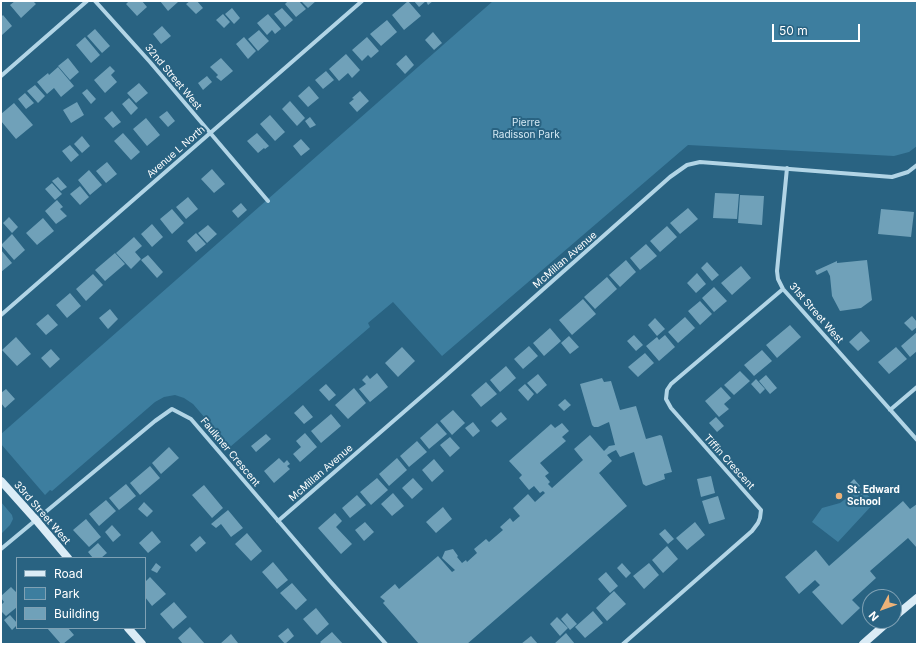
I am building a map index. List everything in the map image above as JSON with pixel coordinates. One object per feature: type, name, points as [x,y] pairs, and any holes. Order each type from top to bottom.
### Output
[{"type":"main road","name":"33rd Street West","points":[[1,481],[67,557]]},
{"type":"main road","points":[[902,610],[917,598]]},
{"type":"main road","points":[[129,629],[142,644]]},
{"type":"main road","points":[[863,644],[880,629]]},
{"type":"street","points":[[1,76],[87,1]]},
{"type":"street","name":"32nd Street West","points":[[96,1],[268,201]]},
{"type":"street","name":"Avenue L North","points":[[1,315],[362,1]]},
{"type":"street","name":"McMillan Avenue","points":[[278,521],[443,378],[670,177],[687,165],[700,162],[892,177],[908,172],[917,165]]},
{"type":"street","name":"31st Street West","points":[[786,168],[777,271],[778,279],[784,290],[917,440]]},
{"type":"street","name":"Tiffin Crescent","points":[[623,644],[752,531],[758,523],[761,510],[671,408],[666,399],[667,390],[671,384],[784,290]]},
{"type":"street","points":[[890,410],[917,387]]},
{"type":"street","name":"Faulkner Crescent","points":[[36,520],[155,421],[172,409],[191,419],[386,644]]},
{"type":"street","points":[[1,549],[36,520]]},
{"type":"green space","name":"Pierre Radisson Park","points":[[493,1],[917,1],[917,146],[909,152],[894,156],[688,145],[442,356],[393,302],[368,323],[370,327],[230,447],[193,404],[184,398],[175,395],[164,397],[155,402],[52,491],[50,490],[45,495],[1,444],[1,434]]},
{"type":"green space","points":[[860,488],[875,502],[838,542],[812,522],[822,508],[840,503]]},
{"type":"green space","points":[[1,502],[12,515],[13,519],[10,525],[1,534]]},
{"type":"building","points":[[15,1],[33,1],[36,4],[21,18],[10,5]]},
{"type":"building","points":[[129,1],[142,1],[147,7],[137,16],[126,4]]},
{"type":"building","points":[[160,1],[177,1],[178,2],[168,11]]},
{"type":"building","points":[[190,1],[197,1],[203,8],[196,14],[186,4]]},
{"type":"building","points":[[288,1],[299,1],[306,9],[296,17],[285,4]]},
{"type":"building","points":[[301,1],[316,1],[308,8]]},
{"type":"building","points":[[408,1],[421,16],[404,30],[392,15]]},
{"type":"building","points":[[414,1],[426,1],[419,7]]},
{"type":"building","points":[[426,1],[433,1],[428,5]]},
{"type":"building","points":[[232,8],[240,18],[234,24],[225,14]]},
{"type":"building","points":[[282,8],[293,20],[285,27],[274,14]]},
{"type":"building","points":[[223,14],[230,22],[224,28],[216,20]]},
{"type":"building","points":[[268,14],[281,29],[275,34],[272,30],[267,35],[257,23]]},
{"type":"building","points":[[3,15],[12,26],[2,35],[1,17]]},
{"type":"building","points":[[387,20],[397,32],[381,46],[370,34]]},
{"type":"building","points":[[162,26],[171,36],[161,44],[153,34]]},
{"type":"building","points":[[95,29],[110,46],[102,53],[87,36]]},
{"type":"building","points":[[259,30],[269,41],[258,51],[248,39]]},
{"type":"building","points":[[433,32],[442,43],[434,50],[425,40]]},
{"type":"building","points":[[85,37],[100,55],[91,63],[76,45]]},
{"type":"building","points":[[244,37],[256,51],[248,59],[236,44]]},
{"type":"building","points":[[367,37],[379,51],[371,58],[368,55],[362,61],[352,50]]},
{"type":"building","points":[[346,54],[360,70],[352,78],[348,73],[339,81],[329,69]]},
{"type":"building","points":[[406,55],[414,65],[405,74],[396,64]]},
{"type":"building","points":[[68,58],[79,72],[70,80],[58,66]]},
{"type":"building","points":[[221,58],[233,71],[221,81],[216,77],[218,75],[210,67]]},
{"type":"building","points":[[110,66],[115,71],[111,75],[117,82],[105,93],[94,80]]},
{"type":"building","points":[[58,67],[74,86],[61,97],[54,88],[47,94],[37,82],[48,73],[49,75]]},
{"type":"building","points":[[326,71],[334,80],[323,89],[315,80]]},
{"type":"building","points":[[207,76],[212,82],[203,90],[198,83]]},
{"type":"building","points":[[139,83],[148,93],[136,103],[127,93]]},
{"type":"building","points":[[35,85],[45,96],[38,103],[27,91]]},
{"type":"building","points":[[309,86],[319,98],[308,107],[298,96]]},
{"type":"building","points":[[87,89],[96,99],[91,104],[82,93]]},
{"type":"building","points":[[360,91],[369,101],[357,112],[349,103]]},
{"type":"building","points":[[25,93],[34,103],[26,109],[18,99]]},
{"type":"building","points":[[129,98],[138,108],[131,115],[122,104]]},
{"type":"building","points":[[290,101],[305,118],[297,126],[282,109]]},
{"type":"building","points":[[77,102],[84,115],[71,123],[63,110]]},
{"type":"building","points":[[14,103],[33,125],[16,139],[1,121],[1,114]]},
{"type":"building","points":[[112,111],[121,122],[113,128],[104,118]]},
{"type":"building","points":[[167,111],[175,121],[168,127],[159,117]]},
{"type":"building","points":[[270,115],[285,132],[275,141],[260,124]]},
{"type":"building","points":[[310,117],[316,125],[310,128],[305,121]]},
{"type":"building","points":[[146,118],[160,135],[147,146],[133,129]]},
{"type":"building","points":[[123,133],[140,152],[131,160],[114,141]]},
{"type":"building","points":[[257,133],[269,146],[258,153],[247,141]]},
{"type":"building","points":[[82,136],[90,146],[82,153],[74,144]]},
{"type":"building","points":[[301,139],[310,149],[301,156],[293,146]]},
{"type":"building","points":[[70,145],[79,155],[71,162],[62,151]]},
{"type":"building","points":[[107,162],[117,174],[106,183],[96,171]]},
{"type":"building","points":[[212,169],[225,184],[214,193],[201,179]]},
{"type":"building","points":[[89,170],[102,185],[90,195],[78,180]]},
{"type":"building","points":[[58,177],[67,187],[61,191],[52,181]]},
{"type":"building","points":[[52,183],[62,194],[55,200],[45,189]]},
{"type":"building","points":[[80,186],[89,197],[80,205],[70,194]]},
{"type":"building","points":[[715,193],[739,194],[737,219],[713,218]]},
{"type":"building","points":[[740,195],[764,196],[762,225],[738,223]]},
{"type":"building","points":[[188,197],[198,209],[186,219],[176,207]]},
{"type":"building","points":[[57,200],[63,207],[60,209],[67,216],[56,224],[45,211]]},
{"type":"building","points":[[241,203],[247,210],[238,218],[232,211]]},
{"type":"building","points":[[688,208],[698,219],[680,234],[670,223]]},
{"type":"building","points":[[172,209],[184,223],[172,234],[160,219]]},
{"type":"building","points":[[881,209],[914,212],[911,237],[878,234]]},
{"type":"building","points":[[9,217],[18,227],[12,233],[3,223]]},
{"type":"building","points":[[43,218],[54,231],[37,245],[26,233]]},
{"type":"building","points":[[152,224],[163,237],[152,247],[141,234]]},
{"type":"building","points":[[208,225],[217,234],[207,243],[198,233]]},
{"type":"building","points":[[667,226],[677,237],[660,252],[650,241]]},
{"type":"building","points":[[196,233],[206,244],[196,252],[187,241]]},
{"type":"building","points":[[12,234],[25,250],[14,260],[1,245]]},
{"type":"building","points":[[134,237],[142,246],[135,252],[141,259],[131,269],[116,253]]},
{"type":"building","points":[[646,244],[657,256],[640,270],[630,258]]},
{"type":"building","points":[[1,250],[12,263],[1,272]]},
{"type":"building","points":[[115,253],[125,264],[105,281],[95,270]]},
{"type":"building","points":[[148,255],[163,272],[157,278],[141,260]]},
{"type":"building","points":[[626,260],[636,272],[620,287],[609,275]]},
{"type":"building","points":[[867,260],[872,300],[861,308],[840,311],[832,296],[830,276],[827,270],[817,275],[815,271],[837,261],[837,263]]},
{"type":"building","points":[[707,262],[719,275],[712,281],[701,268]]},
{"type":"building","points":[[741,266],[751,278],[732,295],[721,283]]},
{"type":"building","points":[[697,273],[706,284],[696,293],[687,283]]},
{"type":"building","points":[[93,274],[103,285],[86,301],[76,289]]},
{"type":"building","points":[[607,277],[617,289],[595,309],[584,297]]},
{"type":"building","points":[[714,287],[727,301],[714,312],[702,298]]},
{"type":"building","points":[[70,293],[81,306],[67,318],[56,305]]},
{"type":"building","points":[[583,299],[596,314],[572,335],[559,320]]},
{"type":"building","points":[[700,301],[712,314],[700,325],[688,311]]},
{"type":"building","points":[[110,309],[118,319],[108,329],[99,318]]},
{"type":"building","points":[[48,314],[58,325],[46,335],[36,324]]},
{"type":"building","points":[[912,316],[917,322],[917,327],[912,331],[904,323]]},
{"type":"building","points":[[685,317],[695,328],[678,343],[668,332]]},
{"type":"building","points":[[655,318],[665,329],[657,336],[648,325]]},
{"type":"building","points":[[790,325],[801,337],[777,358],[766,345]]},
{"type":"building","points":[[550,328],[561,341],[544,356],[533,343]]},
{"type":"building","points":[[861,331],[870,341],[858,351],[849,342]]},
{"type":"building","points":[[917,332],[917,351],[910,357],[901,346]]},
{"type":"building","points":[[634,335],[643,345],[636,351],[627,341]]},
{"type":"building","points":[[665,335],[675,347],[659,361],[646,346],[657,337],[659,340]]},
{"type":"building","points":[[569,336],[579,347],[570,354],[561,343]]},
{"type":"building","points":[[16,337],[31,354],[17,366],[2,350]]},
{"type":"building","points":[[529,346],[538,356],[523,369],[514,359]]},
{"type":"building","points":[[402,347],[415,361],[398,377],[385,363]]},
{"type":"building","points":[[896,347],[907,359],[889,374],[878,362]]},
{"type":"building","points":[[51,349],[60,359],[50,368],[41,358]]},
{"type":"building","points":[[762,350],[772,361],[754,376],[744,365]]},
{"type":"building","points":[[645,353],[654,363],[638,377],[628,367]]},
{"type":"building","points":[[506,366],[516,378],[500,392],[490,380]]},
{"type":"building","points":[[740,371],[750,381],[734,395],[724,385]]},
{"type":"building","points":[[377,373],[388,387],[370,402],[359,389],[366,384],[362,380],[367,375],[370,379]]},
{"type":"building","points":[[538,374],[547,385],[537,394],[527,383]]},
{"type":"building","points":[[766,375],[777,388],[770,394],[759,381]]},
{"type":"building","points":[[602,378],[604,382],[611,381],[620,410],[636,406],[646,439],[660,435],[662,436],[672,472],[664,474],[665,479],[646,486],[643,484],[634,452],[620,457],[616,450],[607,455],[612,461],[599,473],[627,506],[467,644],[419,644],[383,603],[385,601],[380,597],[395,584],[399,589],[438,556],[452,572],[455,570],[442,558],[445,551],[453,549],[462,563],[466,560],[467,562],[477,553],[474,549],[486,539],[489,542],[503,530],[500,527],[510,518],[513,522],[520,516],[513,508],[528,494],[535,502],[545,493],[543,491],[540,493],[534,486],[529,490],[519,478],[522,475],[509,461],[551,424],[555,428],[562,423],[569,431],[562,437],[566,441],[540,463],[549,473],[545,476],[550,482],[548,484],[552,488],[583,460],[574,449],[590,435],[604,451],[609,446],[615,445],[609,422],[598,427],[594,427],[592,425],[580,384]]},
{"type":"building","points":[[756,379],[765,389],[760,394],[751,384]]},
{"type":"building","points":[[486,382],[497,394],[481,407],[471,395]]},
{"type":"building","points":[[326,384],[336,395],[329,401],[319,390]]},
{"type":"building","points":[[525,384],[534,394],[528,401],[518,390]]},
{"type":"building","points":[[721,387],[731,398],[724,404],[729,409],[719,417],[705,401]]},
{"type":"building","points":[[354,388],[366,403],[348,419],[335,405]]},
{"type":"building","points":[[6,389],[15,399],[5,408],[1,403],[1,393]]},
{"type":"building","points":[[565,399],[571,405],[564,411],[558,405]]},
{"type":"building","points":[[303,405],[313,417],[304,424],[294,413]]},
{"type":"building","points":[[453,410],[465,423],[452,435],[440,421]]},
{"type":"building","points":[[501,412],[507,419],[497,427],[491,421]]},
{"type":"building","points":[[331,414],[341,426],[321,443],[311,431]]},
{"type":"building","points":[[716,417],[724,426],[717,432],[709,423]]},
{"type":"building","points":[[473,422],[480,431],[473,437],[465,428]]},
{"type":"building","points":[[437,423],[447,434],[429,449],[420,438]]},
{"type":"building","points":[[305,433],[317,447],[300,462],[293,454],[301,447],[296,441]]},
{"type":"building","points":[[266,434],[271,439],[256,452],[251,446]]},
{"type":"building","points":[[450,437],[460,448],[450,457],[440,445]]},
{"type":"building","points":[[417,441],[427,452],[409,467],[400,456]]},
{"type":"building","points":[[169,447],[179,458],[161,474],[152,463]]},
{"type":"building","points":[[279,458],[284,463],[287,460],[290,464],[287,466],[290,469],[274,483],[264,471]]},
{"type":"building","points":[[397,458],[407,470],[389,486],[379,474]]},
{"type":"building","points":[[434,459],[444,471],[432,482],[422,470]]},
{"type":"building","points":[[150,466],[160,478],[140,495],[130,483]]},
{"type":"building","points":[[711,476],[715,493],[701,497],[697,479]]},
{"type":"building","points":[[377,478],[388,490],[371,505],[360,492]]},
{"type":"building","points":[[413,478],[423,489],[412,499],[402,488]]},
{"type":"building","points":[[854,479],[860,486],[856,489],[850,483]]},
{"type":"building","points":[[126,484],[136,496],[119,510],[109,498]]},
{"type":"building","points":[[204,485],[223,508],[212,518],[192,495]]},
{"type":"building","points":[[393,493],[404,506],[392,516],[381,504]]},
{"type":"building","points":[[357,495],[366,505],[350,518],[342,508]]},
{"type":"building","points":[[718,496],[725,519],[709,524],[702,501]]},
{"type":"building","points":[[106,500],[116,511],[99,526],[89,514]]},
{"type":"building","points":[[903,501],[910,509],[917,504],[917,548],[908,538],[870,571],[876,578],[864,589],[862,589],[862,591],[852,600],[860,608],[842,625],[812,592],[820,585],[815,580],[799,594],[785,577],[816,550],[829,566]]},
{"type":"building","points":[[144,502],[153,511],[147,517],[138,509]]},
{"type":"building","points":[[443,507],[452,519],[436,533],[426,522]]},
{"type":"building","points":[[228,510],[243,528],[231,537],[221,524],[216,528],[211,524]]},
{"type":"building","points":[[335,513],[342,521],[336,527],[352,544],[341,554],[318,528]]},
{"type":"building","points":[[86,519],[101,537],[89,547],[73,530]]},
{"type":"building","points":[[365,522],[374,532],[364,541],[355,530]]},
{"type":"building","points":[[695,522],[705,535],[687,550],[676,538]]},
{"type":"building","points":[[112,525],[121,535],[113,542],[105,532]]},
{"type":"building","points":[[665,529],[674,539],[668,544],[659,534]]},
{"type":"building","points":[[152,531],[161,542],[148,553],[139,543]]},
{"type":"building","points":[[247,533],[262,551],[251,561],[235,544]]},
{"type":"building","points":[[200,536],[206,543],[196,552],[190,545]]},
{"type":"building","points":[[98,543],[107,553],[102,557],[92,557],[88,552]]},
{"type":"building","points":[[667,546],[678,559],[663,573],[652,560]]},
{"type":"building","points":[[273,562],[288,580],[277,589],[262,572]]},
{"type":"building","points":[[156,563],[161,567],[157,573],[151,570]]},
{"type":"building","points":[[622,563],[631,573],[626,578],[617,568]]},
{"type":"building","points":[[649,563],[659,575],[644,589],[633,576]]},
{"type":"building","points":[[606,572],[618,586],[610,593],[598,579]]},
{"type":"building","points":[[150,577],[166,594],[152,606],[146,598],[146,581]]},
{"type":"building","points":[[292,583],[307,600],[296,610],[280,593]]},
{"type":"building","points":[[11,587],[16,592],[16,608],[6,616],[1,611],[1,605],[4,602],[1,596]]},
{"type":"building","points":[[614,591],[626,604],[607,621],[596,608]]},
{"type":"building","points":[[174,602],[187,617],[173,629],[160,614]]},
{"type":"building","points":[[316,608],[329,624],[317,635],[303,619]]},
{"type":"building","points":[[593,611],[603,623],[585,638],[575,627]]},
{"type":"building","points":[[567,613],[577,624],[570,630],[561,619]]},
{"type":"building","points":[[10,615],[16,622],[16,626],[12,630],[4,620]]},
{"type":"building","points":[[557,617],[568,628],[560,636],[550,624]]},
{"type":"building","points":[[190,627],[205,644],[183,644],[178,638]]},
{"type":"building","points":[[288,628],[294,636],[285,644],[278,636]]},
{"type":"building","points":[[48,629],[69,629],[74,635],[61,644]]},
{"type":"building","points":[[332,632],[343,644],[322,644],[320,642]]},
{"type":"building","points":[[566,633],[575,644],[554,644]]},
{"type":"building","points":[[231,634],[238,643],[220,644]]},
{"type":"building","points":[[531,636],[538,644],[521,644]]},
{"type":"place","name":"St. Edward School","points":[[839,496]]}]
